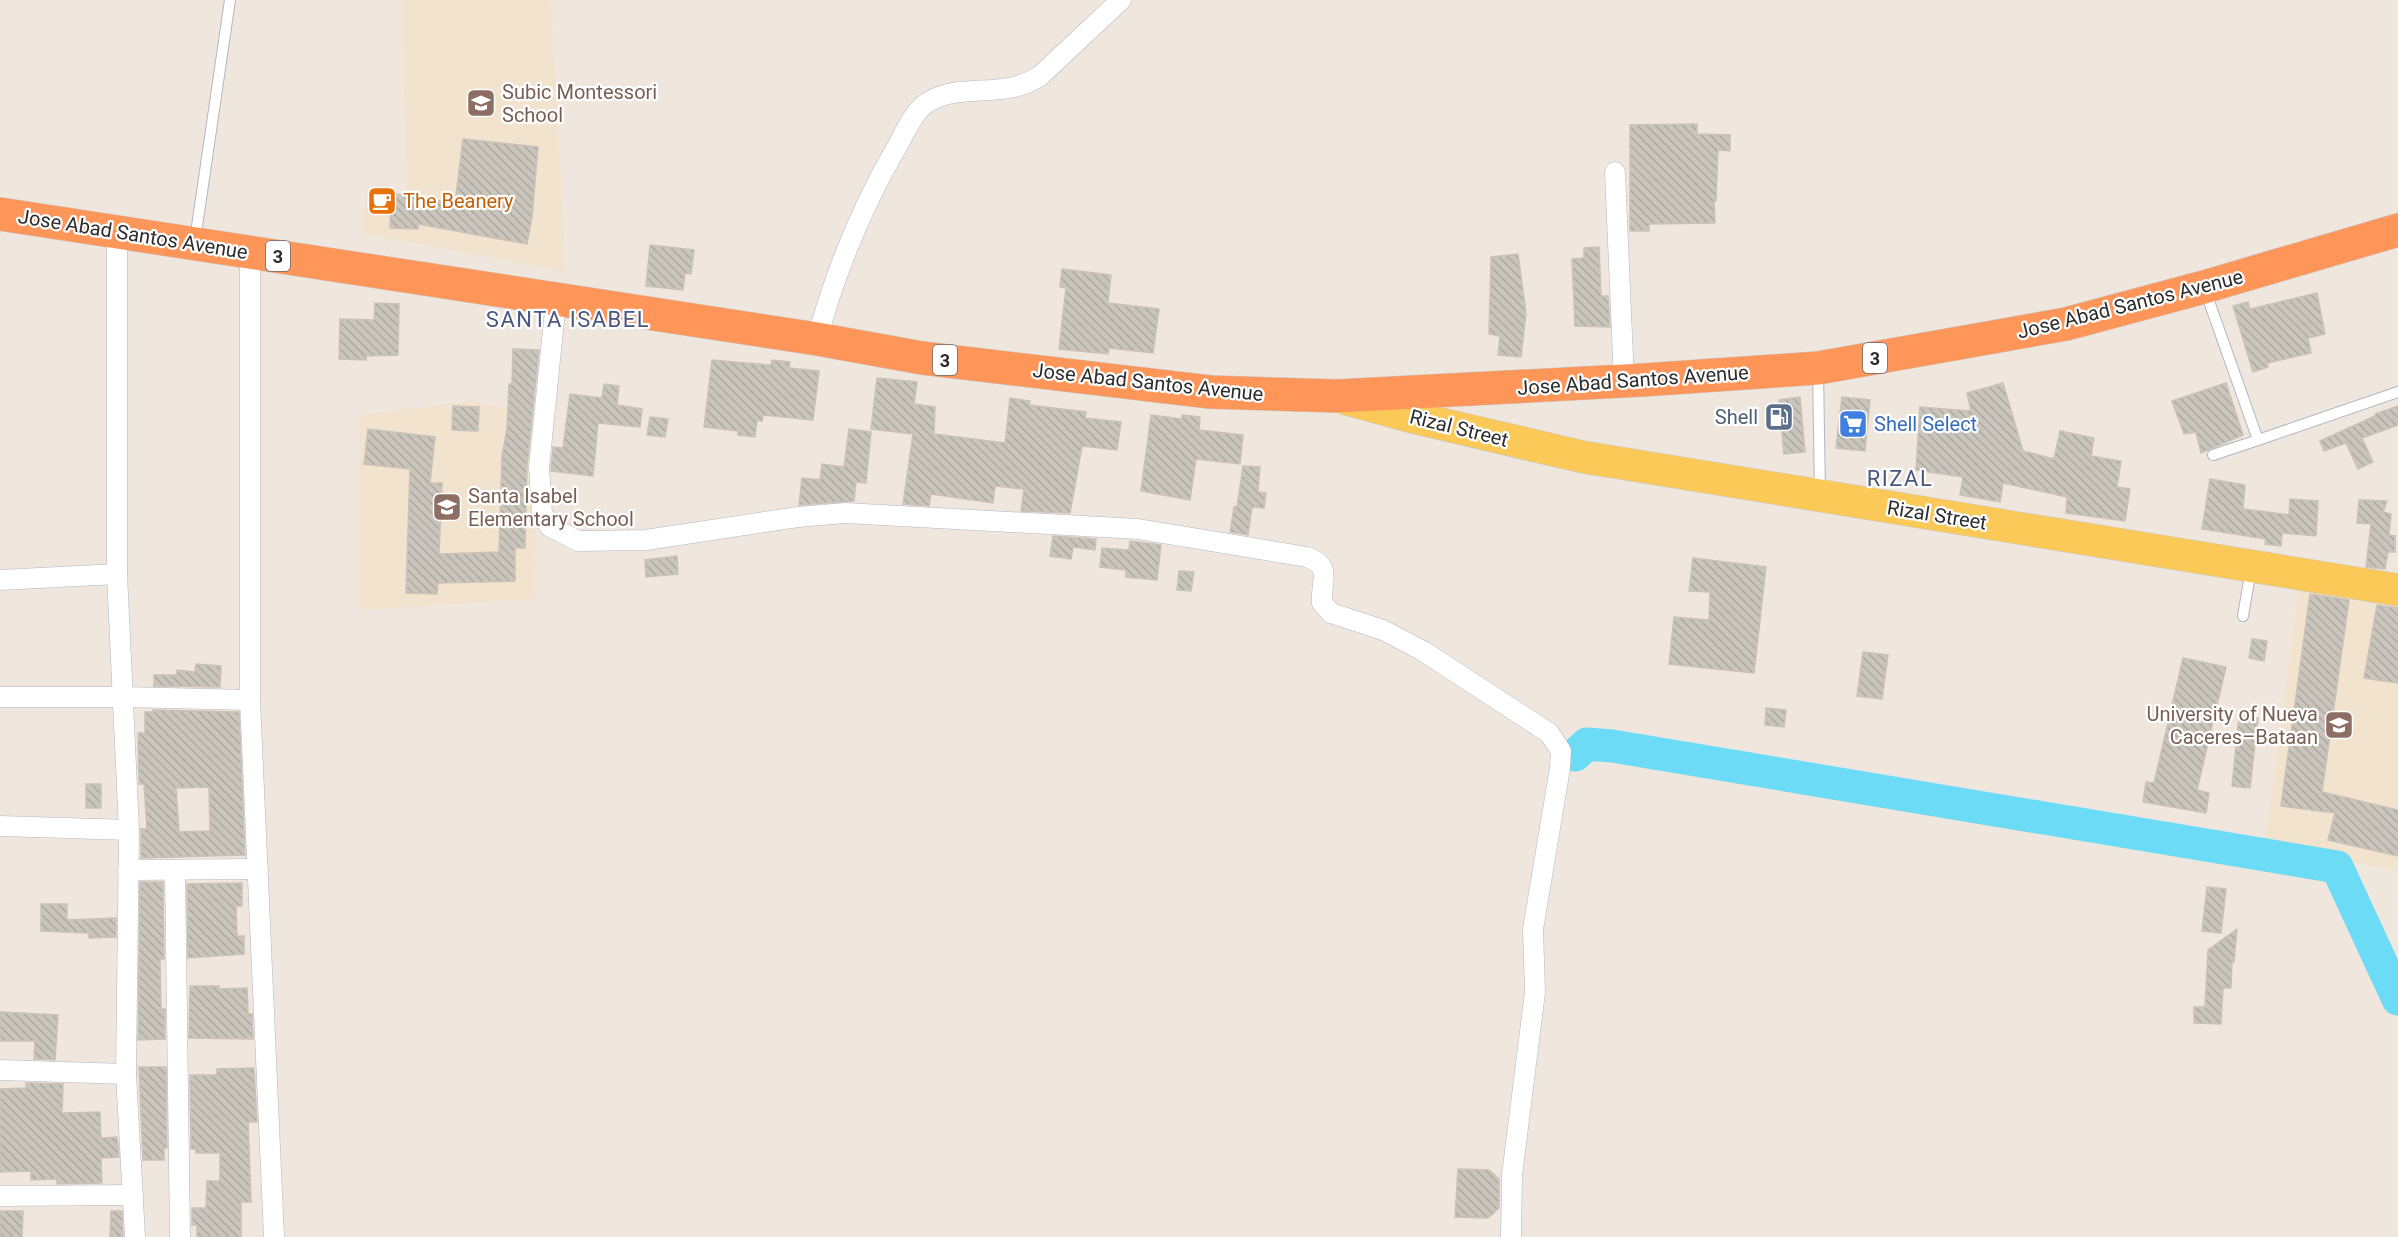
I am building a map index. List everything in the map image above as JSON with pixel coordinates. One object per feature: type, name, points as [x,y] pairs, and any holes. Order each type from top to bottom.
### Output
[{"type":"highway","name":"Jose Abad Santos Avenue","points":[[0,214],[556,301],[817,339],[922,358],[1210,392],[1337,396],[1818,368],[2066,324],[2204,287],[2398,230]]},
{"type":"main road","name":"Rizal Street","points":[[1337,396],[1416,418],[1583,457],[2398,590]]},
{"type":"street","points":[[817,339],[831,286],[850,238],[893,152],[918,112],[928,102],[941,97],[964,92],[998,91],[1026,85],[1040,76],[1121,0]]},
{"type":"street","points":[[1615,172],[1624,381]]},
{"type":"street","points":[[117,231],[117,574],[129,830],[126,1074],[135,1237]]},
{"type":"street","points":[[250,252],[250,700],[274,1237]]},
{"type":"street","points":[[556,301],[539,467],[540,499],[542,513],[549,525],[578,541],[646,540],[798,517],[845,513],[1138,529],[1307,557],[1322,565],[1324,572],[1322,603],[1331,614],[1383,630],[1407,642],[1550,733],[1561,750],[1560,768],[1533,929],[1535,992],[1512,1175],[1511,1237]]},
{"type":"street","points":[[0,580],[117,574]]},
{"type":"street","points":[[0,697],[250,700]]},
{"type":"street","points":[[0,826],[129,830]]},
{"type":"street","points":[[128,870],[258,869]]},
{"type":"street","points":[[175,870],[180,1237]]},
{"type":"street","points":[[0,1070],[126,1074]]},
{"type":"street","points":[[0,1196],[133,1195]]},
{"type":"lane","points":[[194,243],[230,0]]},
{"type":"lane","points":[[2204,287],[2258,440]]},
{"type":"lane","points":[[1818,368],[1820,496]]},
{"type":"lane","points":[[2213,455],[2398,392]]},
{"type":"lane","points":[[2243,616],[2252,566]]},
{"type":"shaded area","name":"Subic Montessori School","points":[[401,0],[551,0],[566,272],[361,233],[361,205],[408,214]]},
{"type":"shaded area","name":"Santa Isabel Elementary School","points":[[470,401],[537,415],[535,599],[359,610],[359,415]]},
{"type":"shaded area","name":"University of Nueva Caceres–Bataan","points":[[2299,586],[2398,605],[2398,871],[2264,846]]},
{"type":"building","points":[[1697,124],[1697,134],[1730,135],[1730,151],[1718,150],[1716,201],[1714,200],[1715,223],[1649,224],[1649,231],[1630,231],[1630,125]]},
{"type":"building","points":[[463,139],[538,147],[532,217],[527,244],[418,224],[418,229],[390,228],[391,194],[419,195],[419,197],[455,204]]},
{"type":"building","points":[[650,245],[694,250],[691,274],[685,273],[683,290],[646,286]]},
{"type":"building","points":[[1599,247],[1601,296],[1608,296],[1610,327],[1575,326],[1572,259],[1584,258],[1584,248]]},
{"type":"building","points":[[1518,254],[1526,313],[1521,357],[1498,355],[1500,336],[1489,334],[1491,257]]},
{"type":"building","points":[[1062,269],[1111,275],[1108,303],[1159,309],[1153,353],[1109,348],[1108,354],[1059,349],[1066,288],[1060,287]]},
{"type":"building","points":[[2317,293],[2325,334],[2308,338],[2311,353],[2267,363],[2268,367],[2253,372],[2233,306],[2248,302],[2250,309]]},
{"type":"building","points":[[375,303],[399,304],[398,355],[366,356],[366,360],[339,359],[340,319],[374,320]]},
{"type":"building","points":[[513,349],[539,350],[527,466],[525,548],[515,548],[515,581],[438,583],[437,594],[406,593],[410,469],[364,464],[368,429],[435,437],[430,483],[442,483],[439,554],[499,552],[502,456],[507,429],[509,384],[512,384]]},
{"type":"building","points":[[712,360],[771,365],[772,360],[790,362],[789,368],[819,371],[813,420],[763,415],[762,421],[757,420],[755,437],[738,435],[738,431],[704,427]]},
{"type":"building","points":[[877,378],[917,382],[914,404],[935,407],[934,434],[1005,443],[1010,398],[1030,401],[1029,405],[1086,412],[1085,418],[1121,422],[1117,450],[1082,446],[1070,513],[1021,511],[1024,489],[995,486],[993,503],[931,494],[929,506],[903,504],[913,434],[871,429]]},
{"type":"building","points":[[2003,383],[2023,451],[2054,459],[2060,431],[2094,438],[2091,456],[2121,461],[2117,487],[2130,489],[2125,521],[2066,513],[2067,497],[2003,483],[2000,502],[1960,495],[1963,477],[1916,470],[1920,407],[1971,411],[1967,393]]},
{"type":"building","points":[[2226,383],[2243,435],[2201,453],[2196,432],[2184,434],[2172,401]]},
{"type":"building","points":[[604,384],[619,386],[617,405],[642,409],[640,427],[598,423],[593,476],[551,471],[553,447],[563,448],[570,394],[602,398]]},
{"type":"building","points":[[1800,397],[1805,452],[1784,454],[1779,400]]},
{"type":"building","name":"Shell Select","points":[[1842,397],[1870,400],[1865,451],[1836,448]]},
{"type":"building","points":[[453,406],[479,407],[478,431],[452,430]]},
{"type":"building","points":[[2398,406],[2398,425],[2362,438],[2373,462],[2358,469],[2346,443],[2324,451],[2320,441],[2375,414]]},
{"type":"building","points":[[1151,415],[1182,419],[1182,415],[1200,417],[1199,430],[1243,435],[1240,464],[1196,459],[1190,500],[1141,491]]},
{"type":"building","points":[[650,417],[668,419],[665,437],[647,435]]},
{"type":"building","points":[[849,429],[871,432],[866,483],[856,482],[854,501],[799,505],[802,478],[820,480],[822,464],[844,467]]},
{"type":"building","points":[[1243,466],[1260,467],[1258,492],[1266,493],[1264,508],[1252,507],[1248,535],[1230,532],[1234,507],[1237,507]]},
{"type":"building","points":[[2210,479],[2245,485],[2243,509],[2289,515],[2290,499],[2318,501],[2316,536],[2282,533],[2281,546],[2265,544],[2266,539],[2202,529]]},
{"type":"building","points":[[2359,500],[2387,501],[2383,512],[2391,514],[2389,535],[2395,536],[2395,552],[2388,552],[2385,569],[2366,567],[2371,524],[2357,523]]},
{"type":"building","points":[[1053,536],[1096,539],[1095,550],[1073,547],[1071,559],[1050,556]]},
{"type":"building","points":[[1130,541],[1161,545],[1157,580],[1126,577],[1126,570],[1100,567],[1102,548],[1129,550]]},
{"type":"building","points":[[677,556],[678,574],[646,577],[645,560]]},
{"type":"building","points":[[1693,558],[1766,567],[1754,673],[1669,664],[1674,617],[1709,620],[1710,592],[1689,591]]},
{"type":"building","points":[[1179,571],[1194,572],[1191,591],[1177,590]]},
{"type":"building","points":[[2310,594],[2349,600],[2322,792],[2398,810],[2398,856],[2328,840],[2335,813],[2281,806]]},
{"type":"building","points":[[2377,605],[2398,608],[2398,683],[2364,678]]},
{"type":"building","points":[[2252,639],[2267,641],[2264,661],[2249,658]]},
{"type":"building","points":[[1863,652],[1888,655],[1882,699],[1857,696]]},
{"type":"building","points":[[2183,658],[2226,667],[2197,790],[2209,793],[2206,813],[2143,802],[2146,782],[2154,783]]},
{"type":"building","points":[[196,664],[221,666],[220,687],[154,686],[154,675],[177,675],[177,670],[195,672]]},
{"type":"building","points":[[1766,708],[1786,710],[1784,727],[1765,725]]},
{"type":"building","points":[[153,710],[239,712],[245,855],[141,858],[141,829],[147,829],[144,784],[139,784],[138,733],[145,733],[145,712],[153,712]],"holes":[[[209,787],[210,831],[179,832],[176,788]]]},
{"type":"building","points":[[2239,716],[2258,718],[2250,788],[2232,786]]},
{"type":"building","points":[[86,784],[101,784],[101,808],[86,808]]},
{"type":"building","points":[[140,882],[163,882],[164,959],[160,959],[161,1009],[165,1009],[165,1039],[138,1040]]},
{"type":"building","points":[[242,883],[242,906],[236,906],[237,936],[244,936],[244,954],[188,958],[187,884]]},
{"type":"building","points":[[2207,887],[2226,889],[2221,933],[2202,931]]},
{"type":"building","points":[[41,904],[67,904],[67,920],[116,918],[116,937],[89,938],[89,933],[41,931]]},
{"type":"building","points":[[2237,929],[2231,988],[2223,988],[2221,1024],[2194,1023],[2194,1007],[2205,1007],[2208,950]]},
{"type":"building","points":[[190,986],[219,986],[219,989],[247,988],[248,1014],[252,1014],[253,1039],[189,1038]]},
{"type":"building","points":[[0,1012],[58,1015],[55,1060],[34,1059],[35,1041],[0,1041]]},
{"type":"building","points":[[139,1067],[166,1067],[167,1148],[164,1148],[164,1160],[143,1160]]},
{"type":"building","points":[[254,1068],[257,1122],[248,1122],[251,1202],[241,1202],[241,1237],[197,1237],[197,1225],[192,1225],[192,1208],[206,1208],[207,1181],[220,1181],[220,1153],[196,1153],[196,1149],[191,1149],[190,1075],[217,1075],[217,1069]]},
{"type":"building","points":[[26,1083],[63,1084],[62,1113],[100,1112],[101,1138],[117,1137],[119,1157],[101,1158],[102,1183],[57,1184],[57,1179],[31,1180],[31,1171],[0,1172],[0,1089],[26,1088]]},
{"type":"building","points":[[1458,1169],[1489,1170],[1499,1179],[1499,1208],[1488,1218],[1455,1217]]},
{"type":"building","points":[[0,1211],[23,1211],[22,1237],[0,1237]]},
{"type":"building","points":[[111,1211],[122,1211],[123,1237],[110,1237]]},
{"type":"waterway","points":[[1575,755],[1587,744],[1612,746],[2337,867],[2398,999]]},
{"type":"place","name":"Subic Montessori School","points":[[481,103]]},
{"type":"place","name":"The Beanery","points":[[382,201]]},
{"type":"place","name":"Shell","points":[[1779,417]]},
{"type":"place","name":"Shell Select","points":[[1853,424]]},
{"type":"place","name":"Santa Isabel Elementary School","points":[[447,507]]},
{"type":"place","name":"University of Nueva Caceres–Bataan","points":[[2339,725]]},
{"type":"district","name":"SANTA ISABEL","points":[[568,319]]},
{"type":"district","name":"RIZAL","points":[[1900,478]]}]
